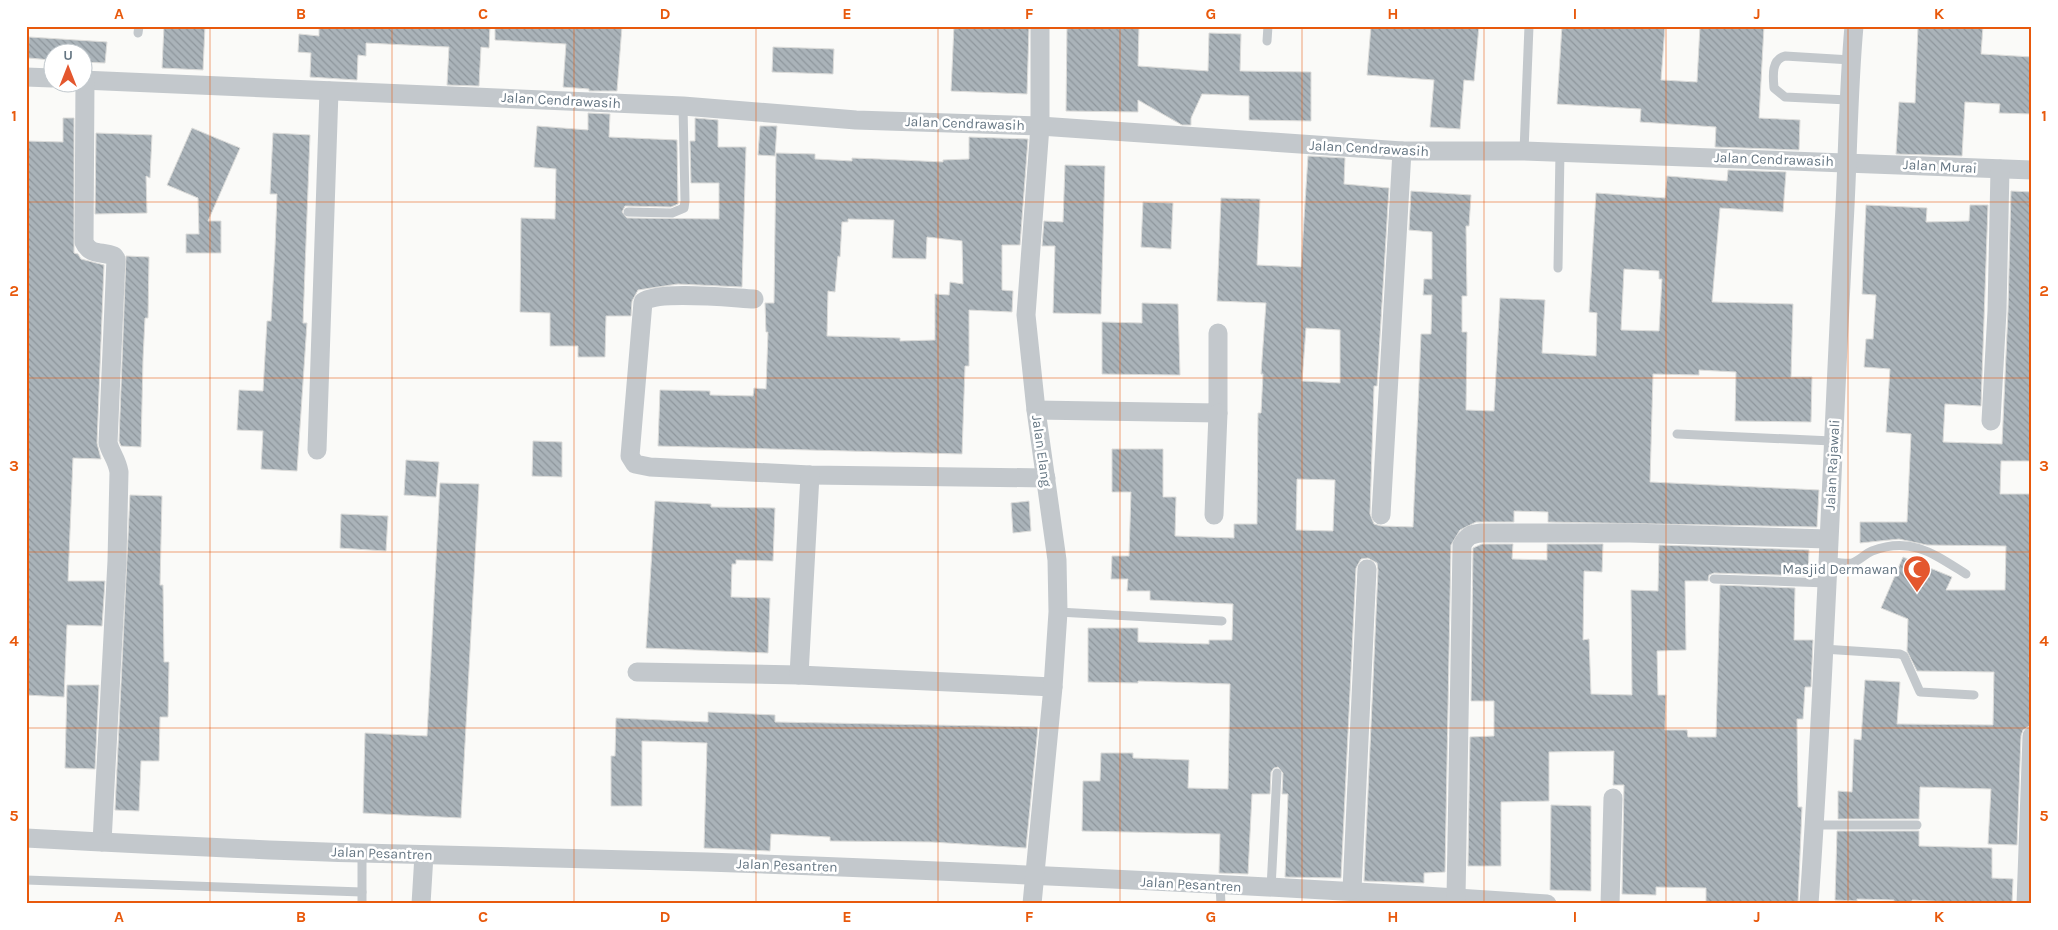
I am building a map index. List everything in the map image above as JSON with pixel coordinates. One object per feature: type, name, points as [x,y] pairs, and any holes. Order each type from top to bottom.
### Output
[{"type":"street","name":"Jalan Elang","points":[[1032,904],[1033,875],[1053,686],[1058,612],[1057,560],[1036,410],[1026,315],[1040,126],[1040,26]]},
{"type":"street","name":"Jalan Rajawali","points":[[1809,904],[1828,583],[1832,440],[1848,161],[1848,100],[1854,26]]},
{"type":"street","points":[[26,77],[42,78]]},
{"type":"street","name":"Jalan Cendrawasih","points":[[92,80],[329,91],[375,91],[683,106],[856,120],[1040,126],[1402,151],[1524,151],[1848,161]]},
{"type":"street","points":[[318,450],[329,91]]},
{"type":"street","points":[[84,92],[84,242],[92,252],[108,253],[114,256],[116,260],[108,443],[110,450],[118,460],[118,551],[102,842]]},
{"type":"street","points":[[1381,515],[1402,151]]},
{"type":"street","name":"Jalan Murai","points":[[1848,161],[2032,170]]},
{"type":"street","points":[[1991,421],[1997,312],[2000,169]]},
{"type":"street","points":[[754,299],[664,296],[647,298],[643,302],[631,460],[635,464],[650,467],[810,475],[1046,478]]},
{"type":"street","points":[[1214,515],[1218,414],[1218,333]]},
{"type":"street","points":[[1036,410],[1218,414]]},
{"type":"street","points":[[799,675],[810,475]]},
{"type":"street","points":[[1456,898],[1462,545],[1466,538],[1481,532],[1828,539]]},
{"type":"street","points":[[1352,890],[1367,569]]},
{"type":"street","points":[[637,672],[799,675],[1053,686]]},
{"type":"street","points":[[2026,904],[2032,736]]},
{"type":"street","points":[[1610,904],[1614,798]]},
{"type":"street","name":"Jalan Pesantren","points":[[26,838],[362,853],[705,862],[1033,875],[1221,895],[1271,888],[1352,890],[1393,899],[1456,898],[1547,904]]},
{"type":"street","points":[[422,904],[424,855]]},
{"type":"lane","points":[[1268,26],[1268,41]]},
{"type":"lane","points":[[1524,151],[1529,26]]},
{"type":"lane","points":[[1848,100],[1785,97],[1774,88],[1774,68],[1776,61],[1785,56],[1851,60]]},
{"type":"lane","points":[[628,212],[672,213],[684,208],[683,106]]},
{"type":"lane","points":[[1558,268],[1560,152]]},
{"type":"lane","points":[[1676,434],[1832,440]]},
{"type":"lane","points":[[1828,561],[1852,563],[1870,552],[1888,546],[1917,547],[1934,554],[1966,574]]},
{"type":"lane","points":[[1714,578],[1828,583]]},
{"type":"lane","points":[[1058,612],[1222,621]]},
{"type":"lane","points":[[1823,650],[1900,654],[1904,656],[1920,692],[1974,695]]},
{"type":"lane","points":[[1271,888],[1277,773]]},
{"type":"lane","points":[[1815,824],[1917,825]]},
{"type":"lane","points":[[362,853],[362,904]]},
{"type":"lane","points":[[26,880],[362,892]]},
{"type":"building","points":[[164,26],[205,26],[203,70],[162,68]]},
{"type":"building","points":[[319,26],[490,26],[489,48],[481,47],[479,86],[447,85],[449,47],[366,43],[366,56],[358,55],[357,80],[310,77],[311,53],[298,52],[299,34],[319,36]]},
{"type":"building","points":[[495,26],[622,26],[617,91],[589,91],[589,89],[563,87],[566,44],[495,40]]},
{"type":"building","points":[[954,26],[1029,26],[1027,94],[951,91]]},
{"type":"building","points":[[1067,26],[1139,26],[1138,66],[1208,71],[1209,33],[1241,34],[1240,71],[1311,72],[1311,121],[1249,120],[1249,96],[1202,94],[1191,118],[1191,125],[1182,125],[1138,100],[1138,112],[1066,111]]},
{"type":"building","points":[[1371,26],[1479,26],[1474,81],[1464,80],[1460,129],[1430,127],[1434,80],[1367,75]]},
{"type":"building","points":[[1562,26],[1665,26],[1661,80],[1697,82],[1700,26],[1764,26],[1759,118],[1800,120],[1799,150],[1715,147],[1716,127],[1640,122],[1641,109],[1557,104]]},
{"type":"building","points":[[1918,26],[1983,26],[1981,54],[2032,57],[2032,114],[1999,113],[2000,104],[1965,102],[1962,156],[1896,154],[1899,102],[1915,103]]},
{"type":"building","points":[[29,37],[107,42],[105,63],[92,62],[92,42],[42,42],[42,59],[28,58]]},
{"type":"building","points":[[773,47],[834,49],[833,74],[772,72]]},
{"type":"building","points":[[588,113],[610,114],[609,137],[677,140],[678,204],[671,207],[625,206],[622,212],[627,218],[719,219],[719,183],[691,183],[690,141],[695,141],[695,118],[718,120],[718,147],[746,147],[742,287],[678,284],[638,290],[632,301],[631,316],[606,316],[605,357],[578,357],[578,346],[550,346],[550,313],[520,312],[521,218],[555,219],[556,169],[534,167],[537,126],[588,130]]},
{"type":"building","points":[[63,118],[74,118],[74,253],[78,254],[81,259],[104,265],[97,443],[101,459],[73,458],[68,581],[105,581],[102,626],[67,625],[64,697],[26,695],[26,141],[63,142]]},
{"type":"building","points":[[760,126],[777,126],[775,156],[758,155]]},
{"type":"building","points":[[192,128],[240,148],[208,221],[221,221],[221,253],[186,253],[186,234],[199,234],[198,198],[167,185]]},
{"type":"building","points":[[96,133],[152,135],[150,178],[146,176],[147,213],[95,214]]},
{"type":"building","points":[[273,133],[310,135],[303,323],[307,323],[297,471],[261,469],[263,431],[237,430],[239,390],[263,391],[267,321],[271,321],[275,248],[277,194],[270,194]]},
{"type":"building","points":[[969,137],[1028,139],[1020,245],[1002,245],[1002,290],[1013,291],[1012,312],[969,310],[969,366],[965,366],[962,454],[658,446],[660,390],[710,391],[710,395],[753,396],[754,388],[766,389],[768,332],[766,332],[765,303],[774,303],[776,153],[815,154],[815,159],[852,161],[852,158],[943,162],[943,160],[969,159]],"holes":[[[848,219],[894,220],[892,258],[926,259],[927,237],[962,241],[963,284],[950,282],[949,295],[935,294],[935,340],[900,341],[900,338],[827,336],[828,291],[835,292],[842,222],[848,222]]]},
{"type":"building","points":[[1308,156],[1345,158],[1344,184],[1389,188],[1377,386],[1374,386],[1370,514],[1374,524],[1413,527],[1421,334],[1431,334],[1432,295],[1423,295],[1424,279],[1432,279],[1432,232],[1409,230],[1411,191],[1471,195],[1469,226],[1466,226],[1467,296],[1462,296],[1462,332],[1467,332],[1466,410],[1494,411],[1500,298],[1545,300],[1542,353],[1596,356],[1597,313],[1589,312],[1596,193],[1665,198],[1667,176],[1727,181],[1728,170],[1786,172],[1783,212],[1720,208],[1712,302],[1793,304],[1791,377],[1812,377],[1811,422],[1735,421],[1736,372],[1699,370],[1699,375],[1653,374],[1650,482],[1819,490],[1817,527],[1548,522],[1548,512],[1514,511],[1514,522],[1476,522],[1460,530],[1451,545],[1445,872],[1424,873],[1424,883],[1364,881],[1378,570],[1377,563],[1368,558],[1361,559],[1356,568],[1341,878],[1285,877],[1288,794],[1282,794],[1283,773],[1278,767],[1274,768],[1271,772],[1270,794],[1252,794],[1248,874],[1219,873],[1220,834],[1082,831],[1083,781],[1100,781],[1101,753],[1133,753],[1133,758],[1189,760],[1188,788],[1228,789],[1230,684],[1138,681],[1138,683],[1088,682],[1088,628],[1138,628],[1138,642],[1209,644],[1209,640],[1232,640],[1233,604],[1150,600],[1150,591],[1127,591],[1128,579],[1111,579],[1112,556],[1129,556],[1131,492],[1112,492],[1112,449],[1163,449],[1163,497],[1176,497],[1175,536],[1234,538],[1234,524],[1257,524],[1258,413],[1261,413],[1263,374],[1261,374],[1266,303],[1217,301],[1221,198],[1260,199],[1257,265],[1301,267]],"holes":[[[1624,269],[1659,271],[1659,279],[1662,279],[1659,331],[1621,330]],[[1306,328],[1340,330],[1340,383],[1302,381]],[[1297,479],[1335,480],[1333,531],[1296,530]]]},
{"type":"building","points":[[1065,165],[1105,166],[1101,314],[1053,313],[1055,246],[1042,246],[1044,221],[1063,222]]},
{"type":"building","points":[[2011,191],[2032,192],[2032,461],[2001,461],[2000,494],[2032,494],[2032,627],[2029,677],[2032,677],[2032,708],[2031,725],[2023,730],[2021,736],[2017,845],[1988,844],[1991,789],[1920,787],[1919,819],[1838,819],[1838,791],[1852,792],[1854,739],[1861,740],[1865,680],[1900,682],[1897,724],[1993,725],[1994,672],[1917,671],[1907,651],[1908,619],[1881,608],[1903,557],[1952,577],[1946,590],[2005,590],[2006,546],[1927,545],[1899,539],[1860,543],[1860,522],[1907,522],[1911,434],[1886,432],[1890,369],[1864,367],[1866,339],[1873,339],[1876,295],[1862,294],[1866,205],[1927,208],[1926,222],[1969,221],[1970,205],[1988,205],[1981,406],[1945,404],[1943,442],[2002,444]]},
{"type":"building","points":[[1143,202],[1173,203],[1171,249],[1141,247]]},
{"type":"building","points":[[126,256],[149,257],[148,318],[145,318],[143,359],[141,447],[121,446],[119,441]]},
{"type":"building","points":[[1142,303],[1178,304],[1180,375],[1102,374],[1102,322],[1142,323]]},
{"type":"building","points":[[533,441],[562,442],[562,477],[532,476]]},
{"type":"building","points":[[406,460],[439,462],[436,497],[404,495]]},
{"type":"building","points":[[440,483],[479,484],[461,818],[363,813],[365,733],[427,736]]},
{"type":"building","points":[[130,495],[162,496],[160,585],[163,585],[164,662],[169,662],[168,717],[160,717],[159,761],[141,761],[139,811],[115,810]]},
{"type":"building","points":[[655,501],[711,504],[711,507],[775,508],[773,561],[736,560],[736,564],[732,564],[731,597],[770,598],[768,653],[646,648]]},
{"type":"building","points":[[1029,501],[1031,531],[1013,533],[1011,503]]},
{"type":"building","points":[[341,514],[388,516],[386,551],[340,548]]},
{"type":"building","points":[[1482,544],[1513,544],[1512,559],[1547,560],[1547,544],[1603,544],[1602,572],[1584,571],[1583,640],[1589,639],[1591,694],[1632,695],[1631,590],[1658,591],[1659,545],[1809,550],[1808,576],[1714,573],[1709,575],[1708,581],[1685,581],[1686,650],[1657,651],[1658,695],[1666,695],[1665,730],[1687,730],[1688,737],[1716,737],[1720,585],[1795,588],[1794,640],[1813,640],[1811,687],[1805,687],[1803,719],[1797,719],[1798,807],[1802,807],[1798,903],[1706,904],[1706,888],[1656,887],[1656,895],[1622,894],[1624,785],[1613,785],[1614,751],[1549,752],[1549,801],[1501,802],[1501,866],[1468,866],[1470,737],[1494,736],[1494,701],[1471,701],[1473,548]]},
{"type":"building","points":[[67,685],[99,685],[95,769],[65,768]]},
{"type":"building","points":[[708,712],[775,715],[775,722],[1038,727],[1026,848],[932,842],[830,841],[830,837],[771,834],[770,851],[704,848],[707,743],[642,741],[642,806],[611,806],[611,756],[615,756],[616,718],[708,722]]},
{"type":"building","points":[[1551,805],[1591,806],[1591,891],[1550,890]]},
{"type":"building","points":[[1837,831],[1919,831],[1919,846],[1992,848],[1992,878],[2013,879],[2012,904],[1949,904],[1949,902],[1912,900],[1912,903],[1894,903],[1894,900],[1835,900]]},
{"type":"place","name":"Masjid Dermawan","points":[[1917,593]]}]
